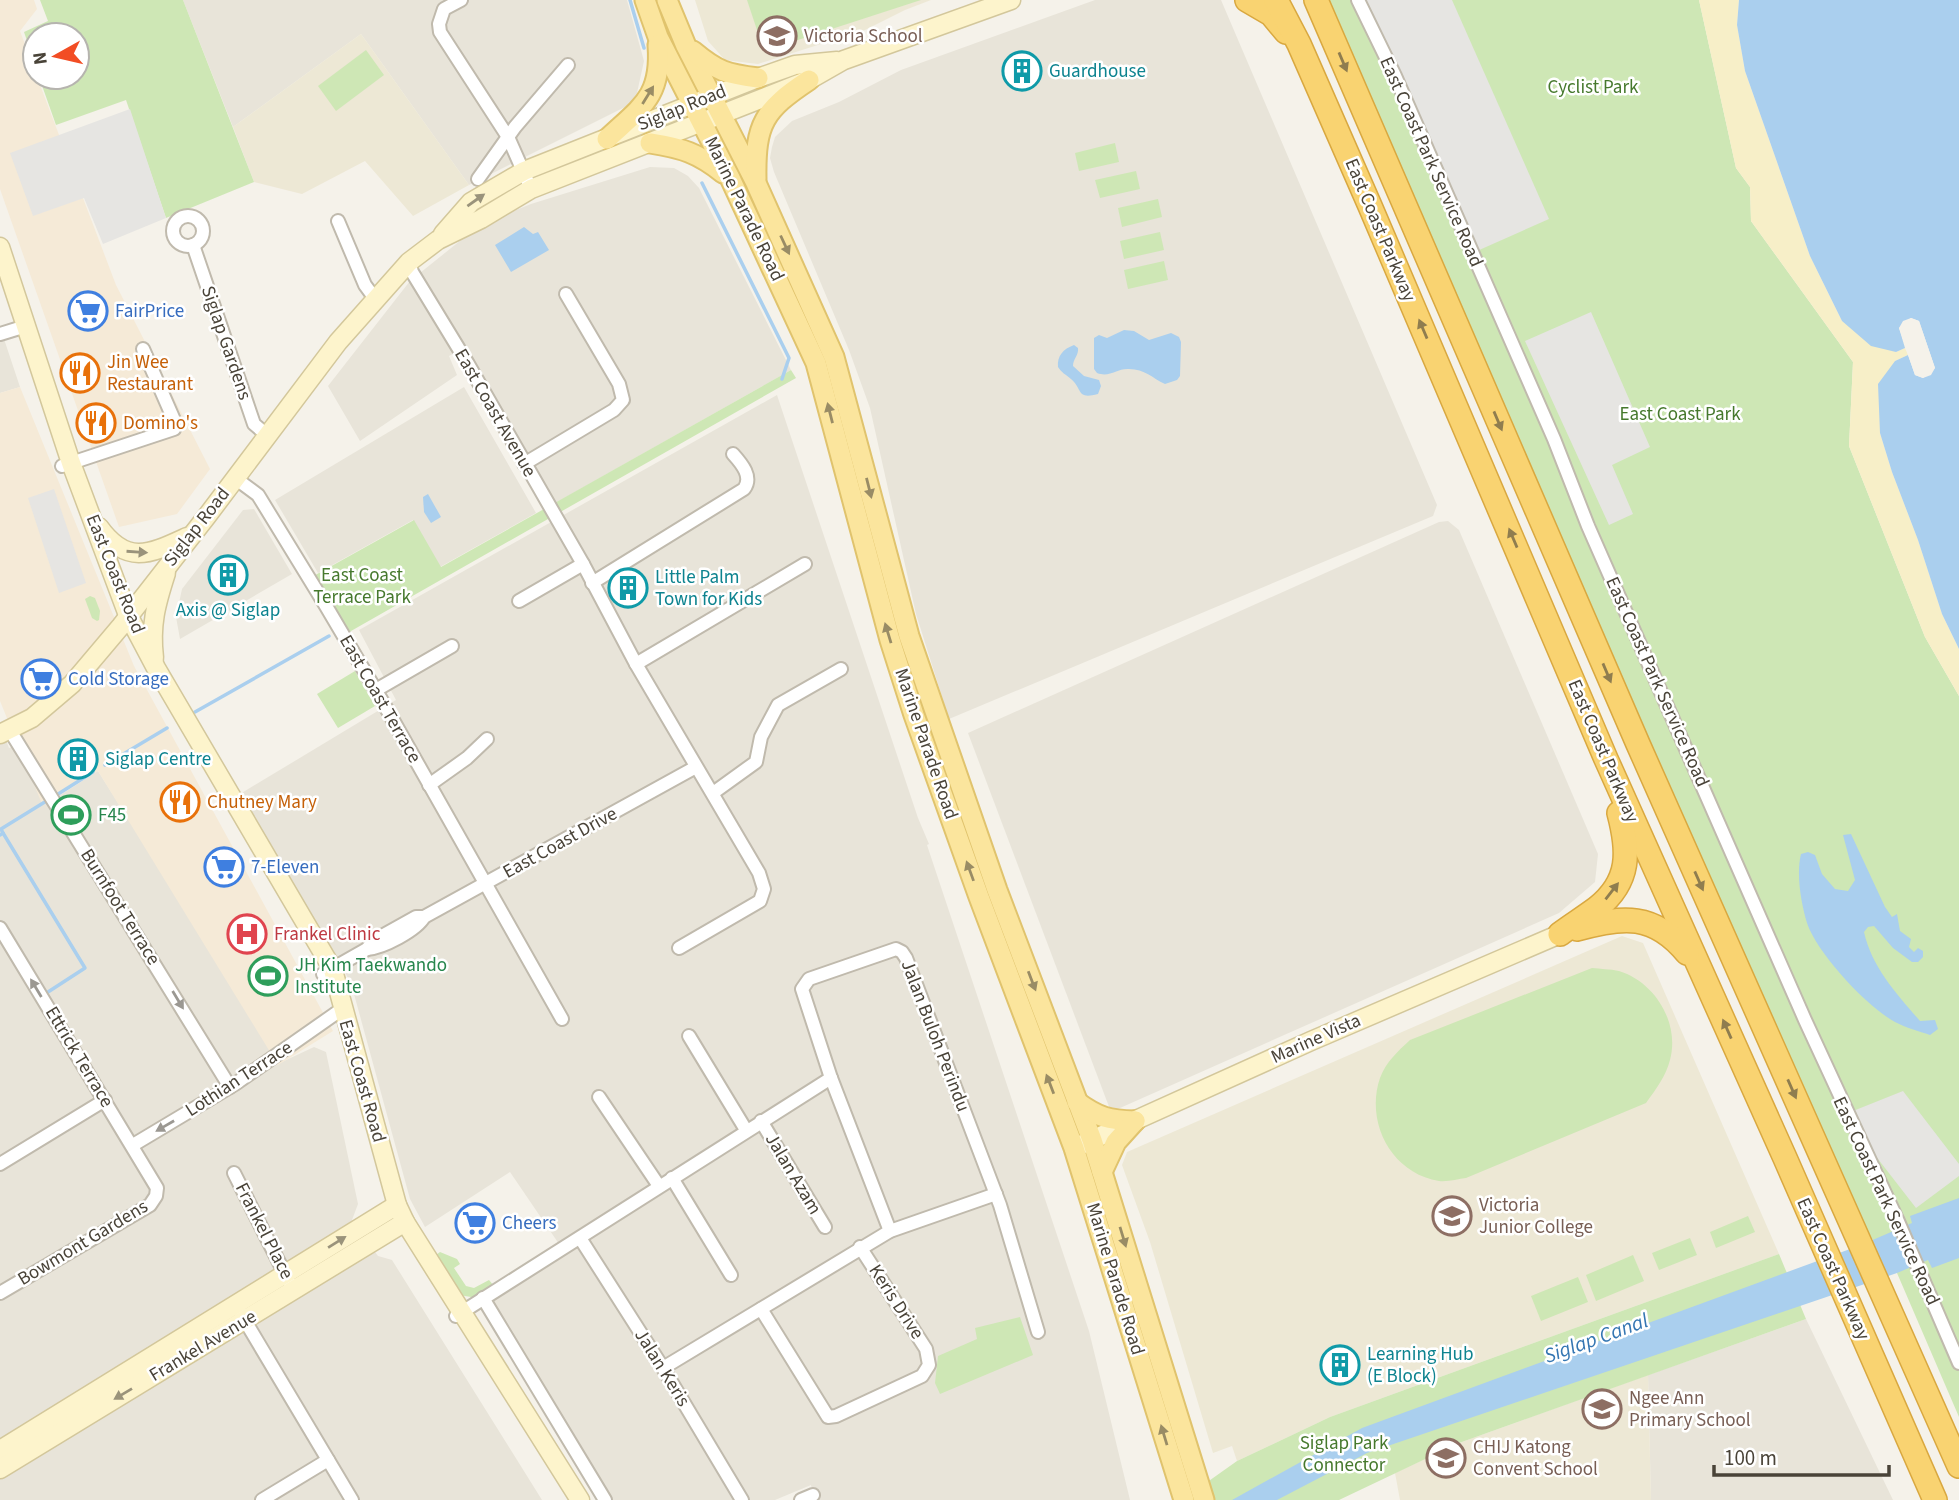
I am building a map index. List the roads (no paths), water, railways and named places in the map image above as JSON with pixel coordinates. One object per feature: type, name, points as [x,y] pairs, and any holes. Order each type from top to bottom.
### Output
[{"type":"highway","points":[[1247,0],[1271,15],[1299,44]]},
{"type":"highway","name":"East Coast Parkway","points":[[1276,0],[1299,44],[1606,759],[1935,1500]]},
{"type":"highway","name":"East Coast Parkway","points":[[1316,0],[1638,744],[1959,1466]]},
{"type":"highway","points":[[1560,934],[1598,907],[1612,894],[1623,877],[1625,832],[1606,759]]},
{"type":"highway","points":[[1560,934],[1608,920],[1647,922],[1668,933],[1700,969]]},
{"type":"main road","name":"Marine Parade Road","points":[[645,0],[658,37],[730,178],[816,362],[874,586],[914,715],[1083,1144],[1184,1500]]},
{"type":"main road","name":"Marine Parade Road","points":[[667,0],[686,46],[756,183],[834,357],[909,636],[993,878],[1077,1102],[1083,1144],[1102,1172],[1204,1500]]},
{"type":"main road","name":"Siglap Road","points":[[717,104],[809,80],[844,60],[1011,0]]},
{"type":"main road","points":[[607,139],[652,94],[659,73],[658,37]]},
{"type":"main road","points":[[686,46],[727,74],[758,78]]},
{"type":"main road","name":"Siglap Road","points":[[5,731],[32,718],[72,684],[125,620],[338,342],[409,262],[438,240],[481,219],[531,189],[650,143],[758,78],[795,65],[844,60]]},
{"type":"main road","points":[[756,183],[756,148],[767,114],[780,100],[809,80]]},
{"type":"main road","name":"Siglap Road","points":[[438,240],[471,202],[524,171],[607,139],[697,114]]},
{"type":"main road","points":[[650,143],[683,149],[703,157],[730,178]]},
{"type":"main road","points":[[0,247],[22,327]]},
{"type":"main road","points":[[0,274],[22,327]]},
{"type":"main road","name":"East Coast Road","points":[[22,327],[110,604],[125,620],[156,668],[328,972],[393,1207],[401,1224],[580,1500]]},
{"type":"main road","name":"East Coast Road","points":[[67,465],[93,519],[125,620],[154,688],[328,972]]},
{"type":"main road","points":[[93,519],[113,545],[128,553],[152,552],[191,534]]},
{"type":"main road","points":[[156,668],[152,643],[153,613],[170,562]]},
{"type":"main road","name":"Marine Vista","points":[[1083,1144],[1311,1041],[1560,934]]},
{"type":"main road","points":[[1077,1102],[1109,1120],[1135,1121]]},
{"type":"main road","points":[[1102,1172],[1116,1142],[1135,1121]]},
{"type":"main road","name":"Frankel Avenue","points":[[0,1469],[289,1282],[393,1207]]},
{"type":"main road","name":"Frankel Avenue","points":[[289,1282],[401,1224]]},
{"type":"main road","name":"Frankel Avenue","points":[[0,1450],[240,1313]]},
{"type":"main road","name":"East Coast Road","points":[[459,1314],[566,1500]]},
{"type":"street","points":[[461,0],[444,9],[439,24],[440,32],[508,138],[531,189]]},
{"type":"street","name":"East Coast Park Service Road","points":[[1358,0],[1395,76],[1554,439],[1588,526],[1959,1363]]},
{"type":"street","points":[[478,179],[568,65]]},
{"type":"street","points":[[338,221],[365,285],[376,300]]},
{"type":"street","name":"Siglap Gardens","points":[[193,245],[254,424],[268,436]]},
{"type":"street","name":"East Coast Avenue","points":[[409,262],[412,272],[583,564],[636,664],[759,873],[763,895],[760,901],[679,948]]},
{"type":"street","points":[[524,464],[614,410],[623,400],[619,384],[566,294]]},
{"type":"street","points":[[0,334],[22,327]]},
{"type":"street","points":[[67,465],[174,429],[174,421],[143,349]]},
{"type":"street","points":[[592,583],[744,489],[747,477],[733,454]]},
{"type":"street","name":"East Coast Terrace","points":[[234,478],[258,495],[266,508],[376,690],[562,1018]]},
{"type":"street","points":[[519,601],[583,564]]},
{"type":"street","points":[[636,664],[805,564]]},
{"type":"street","points":[[376,690],[452,646]]},
{"type":"street","points":[[713,793],[756,762],[761,737],[778,705],[841,669]]},
{"type":"street","name":"Burnfoot Terrace","points":[[5,731],[230,1087]]},
{"type":"street","name":"East Coast Terrace","points":[[429,785],[467,758],[487,739]]},
{"type":"street","name":"East Coast Drive","points":[[328,972],[367,949],[373,941],[416,917],[424,917],[485,885],[695,766]]},
{"type":"street","name":"Ettrick Terrace","points":[[0,928],[157,1188]]},
{"type":"street","name":"Jalan Buloh Perindu","points":[[890,1231],[802,994],[803,986],[809,979],[898,950],[906,958],[996,1194],[1038,1332]]},
{"type":"street","name":"Lothian Terrace","points":[[133,1145],[230,1087],[338,1011]]},
{"type":"street","points":[[690,1036],[746,1130]]},
{"type":"street","points":[[459,1314],[831,1077]]},
{"type":"street","points":[[599,1097],[659,1186]]},
{"type":"street","points":[[0,1164],[105,1100]]},
{"type":"street","name":"Jalan Azam","points":[[761,1121],[825,1227]]},
{"type":"street","name":"Frankel Place","points":[[234,1173],[289,1282]]},
{"type":"street","points":[[672,1178],[731,1275]]},
{"type":"street","name":"Bowmont Gardens","points":[[0,1293],[150,1205],[156,1196],[157,1188]]},
{"type":"street","points":[[890,1231],[996,1194]]},
{"type":"street","name":"Keris Drive","points":[[663,1368],[890,1231]]},
{"type":"street","name":"Jalan Keris","points":[[580,1238],[663,1368],[742,1500]]},
{"type":"street","name":"Keris Drive","points":[[761,1309],[828,1417],[836,1416],[922,1376],[929,1365],[926,1349],[860,1247]]},
{"type":"street","points":[[483,1298],[605,1500]]},
{"type":"street","points":[[240,1313],[352,1500]]},
{"type":"street","points":[[262,1500],[328,1460]]},
{"type":"water","points":[[1739,0],[1959,0],[1959,649],[1942,614],[1880,433],[1878,384],[1895,361],[1908,355],[1915,375],[1923,378],[1935,368],[1919,321],[1911,318],[1899,328],[1905,348],[1896,352],[1871,346],[1842,321],[1810,256],[1745,71],[1737,25]]},
{"type":"water","points":[[524,227],[533,234],[538,232],[549,250],[511,272],[495,245]]},
{"type":"water","points":[[1124,330],[1134,331],[1149,340],[1171,333],[1179,337],[1180,376],[1177,380],[1165,384],[1135,369],[1097,373],[1094,369],[1094,338],[1099,335],[1107,338]]},
{"type":"water","points":[[1074,345],[1078,350],[1073,366],[1084,376],[1099,380],[1101,386],[1098,394],[1083,395],[1058,367],[1062,353]]},
{"type":"water","points":[[428,494],[441,517],[431,523],[424,512],[423,497]]},
{"type":"water","points":[[1851,834],[1885,907],[1892,917],[1897,914],[1900,931],[1911,939],[1909,947],[1914,952],[1918,948],[1923,951],[1923,957],[1918,962],[1912,962],[1893,948],[1874,926],[1868,927],[1864,932],[1868,945],[1886,980],[1920,1021],[1935,1020],[1938,1029],[1930,1035],[1895,1022],[1857,992],[1821,949],[1807,923],[1800,888],[1801,854],[1808,852],[1815,855],[1822,874],[1835,889],[1848,891],[1855,880],[1843,835]]},
{"type":"water","points":[[1959,1198],[1959,1258],[1932,1268],[1928,1260],[1897,1273],[1367,1453],[1277,1500],[1232,1500],[1362,1428],[1861,1245],[1912,1223],[1910,1216]]},
{"type":"waterway","points":[[630,0],[644,48]]},
{"type":"waterway","points":[[702,183],[789,358],[782,379]]},
{"type":"waterway","points":[[195,712],[329,636]]},
{"type":"waterway","points":[[105,765],[167,728]]},
{"type":"waterway","points":[[55,796],[93,772]]},
{"type":"waterway","points":[[0,835],[3,833],[1,829],[48,800]]},
{"type":"waterway","points":[[3,833],[85,968],[48,992]]},
{"type":"place","name":"Victoria School","points":[[777,36]]},
{"type":"place","name":"Guardhouse","points":[[1022,71]]},
{"type":"place","name":"FairPrice","points":[[88,311]]},
{"type":"place","name":"Jin Wee Restaurant","points":[[80,373]]},
{"type":"place","name":"Domino's","points":[[96,423]]},
{"type":"place","name":"Axis @ Siglap","points":[[228,575]]},
{"type":"place","name":"Little Palm Town for Kids","points":[[628,588]]},
{"type":"place","name":"Cold Storage","points":[[41,679]]},
{"type":"place","name":"Siglap Centre","points":[[78,759]]},
{"type":"place","name":"Chutney Mary","points":[[180,802]]},
{"type":"place","name":"F45","points":[[71,815]]},
{"type":"place","name":"7-Eleven","points":[[224,867]]},
{"type":"place","name":"Frankel Clinic","points":[[247,934]]},
{"type":"place","name":"JH Kim Taekwando Institute","points":[[268,976]]},
{"type":"place","name":"Victoria Junior College","points":[[1452,1216]]},
{"type":"place","name":"Cheers","points":[[475,1223]]},
{"type":"place","name":"Learning Hub (E Block)","points":[[1340,1365]]},
{"type":"place","name":"Ngee Ann Primary School","points":[[1602,1409]]},
{"type":"place","name":"CHIJ Katong Convent School","points":[[1446,1458]]},
{"type":"park label","name":"Cyclist Park","points":[[1593,87]]},
{"type":"park label","name":"East Coast Park","points":[[1680,414]]},
{"type":"park label","name":"East Coast Terrace Park","points":[[362,586]]},
{"type":"park label","name":"Siglap Park Connector","points":[[1344,1454]]},
{"type":"water label","name":"Siglap Canal","points":[[1596,1338]]}]
